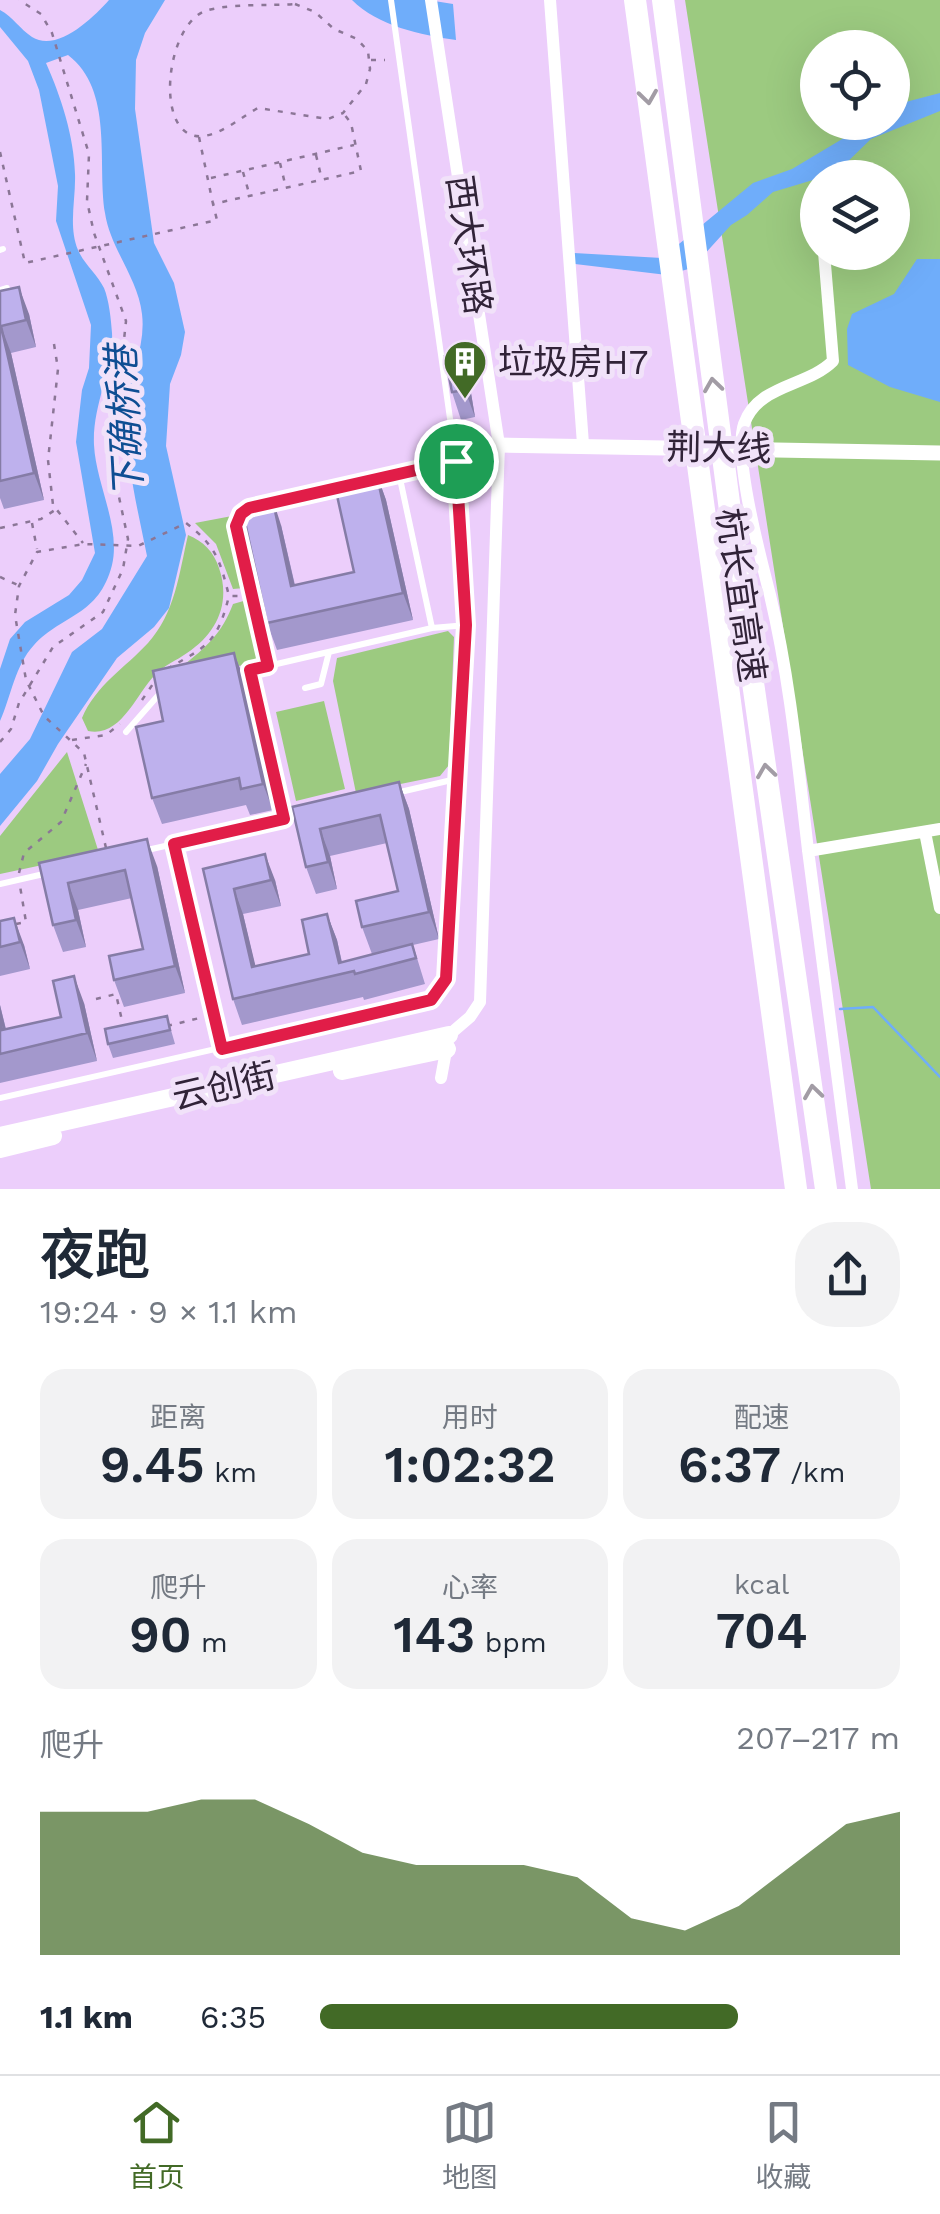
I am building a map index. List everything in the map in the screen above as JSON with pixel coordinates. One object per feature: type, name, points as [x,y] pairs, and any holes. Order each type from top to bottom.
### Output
[{"type":"highway","name":"杭长宜高速","points":[[635,0],[796,1189]]},
{"type":"highway","name":"杭长宜高速","points":[[663,0],[749,655],[826,1189]]},
{"type":"highway","points":[[751,847],[782,1189]]},
{"type":"main road","name":"云创街","points":[[0,1136],[448,1042]]},
{"type":"main road","name":"云创街","points":[[0,1149],[448,1042]]},
{"type":"street","name":"西大环路","points":[[431,0],[499,445],[480,1002],[448,1042],[441,1078]]},
{"type":"street","points":[[550,0],[583,444]]},
{"type":"street","points":[[826,270],[834,360],[821,373],[784,386],[750,410],[742,428],[741,449],[786,659],[852,1189]]},
{"type":"street","name":"荆大线","points":[[499,445],[940,452]]},
{"type":"street","points":[[808,851],[940,829]]},
{"type":"street","points":[[925,832],[940,908]]},
{"type":"lane","points":[[0,1098],[431,1000],[446,979],[466,625],[452,412],[424,253],[391,0]]},
{"type":"lane","points":[[268,666],[236,526],[241,514],[249,508],[456,461]]},
{"type":"lane","points":[[399,474],[432,628]]},
{"type":"lane","points":[[232,674],[432,628],[466,625]]},
{"type":"lane","points":[[305,688],[321,684],[329,652]]},
{"type":"lane","points":[[250,670],[284,819]]},
{"type":"lane","points":[[126,732],[158,691],[177,687]]},
{"type":"lane","points":[[379,797],[456,779]]},
{"type":"lane","points":[[141,852],[303,814]]},
{"type":"lane","points":[[174,844],[222,1049]]},
{"type":"lane","points":[[0,884],[55,872]]},
{"type":"path","points":[[0,742],[53,646],[104,612],[122,569],[128,539],[107,441],[109,402],[122,358],[126,320],[94,233],[87,201],[89,154],[52,33],[41,14],[19,0]]},
{"type":"path","points":[[240,0],[241,8]]},
{"type":"path","points":[[295,4],[315,12],[334,29],[357,39],[368,52],[366,84],[342,112],[328,119],[258,108],[220,132],[199,138],[187,133],[175,116],[170,89],[171,59],[186,28],[202,12],[241,8],[295,4]]},
{"type":"path","points":[[369,60],[386,60]]},
{"type":"path","points":[[214,204],[361,172],[351,123],[342,112]]},
{"type":"path","points":[[0,152],[25,263],[217,220],[199,138]]},
{"type":"path","points":[[208,178],[356,144]]},
{"type":"path","points":[[316,154],[322,180]]},
{"type":"path","points":[[280,162],[286,188]]},
{"type":"path","points":[[243,170],[250,196]]},
{"type":"path","points":[[54,344],[58,369],[48,460],[56,509],[84,544]]},
{"type":"path","points":[[0,528],[32,521],[56,509]]},
{"type":"path","points":[[32,521],[38,552],[19,586],[15,615],[26,680],[44,716],[81,750],[109,859]]},
{"type":"path","points":[[38,552],[84,544],[138,546],[186,523],[219,556],[229,596],[222,622],[205,648],[164,671],[140,703]]},
{"type":"path","points":[[0,577],[19,586]]},
{"type":"path","points":[[229,596],[252,596]]},
{"type":"path","points":[[71,740],[106,736],[126,720]]},
{"type":"path","points":[[13,925],[26,922],[19,865],[24,854],[61,822],[86,763]]},
{"type":"path","points":[[96,999],[116,994],[126,1036]]},
{"type":"path","points":[[161,1027],[214,1015]]},
{"type":"green space","points":[[685,0],[940,0],[940,1189],[871,1189]]},
{"type":"green space","points":[[232,516],[244,588],[233,589],[216,544],[195,523]]},
{"type":"green space","points":[[188,535],[207,548],[219,568],[223,593],[219,616],[197,645],[155,675],[119,721],[110,728],[88,731],[82,718],[88,706],[148,643],[164,619],[175,592]]},
{"type":"green space","points":[[247,600],[260,661],[187,678],[181,667],[212,639],[233,604]]},
{"type":"green space","points":[[448,631],[454,637],[449,765],[440,776],[356,793],[333,681],[337,658]]},
{"type":"green space","points":[[324,701],[345,789],[296,801],[276,712]]},
{"type":"green space","points":[[67,752],[99,853],[0,874],[0,836]]},
{"type":"water","points":[[109,0],[165,0],[145,33],[136,60],[135,109],[154,243],[174,283],[185,332],[170,384],[166,446],[186,535],[169,608],[154,627],[117,658],[37,781],[0,826],[0,774],[30,739],[72,652],[102,629],[147,556],[127,443],[127,404],[142,337],[142,314],[105,213],[98,107],[92,87],[68,55],[46,63],[62,103],[72,145],[75,241],[104,288],[110,316],[112,346],[96,416],[94,445],[114,551],[106,582],[98,595],[45,635],[28,653],[0,721],[0,669],[10,639],[25,622],[69,595],[82,580],[95,553],[76,442],[82,390],[89,368],[91,325],[56,221],[58,186],[39,90],[28,61],[0,27],[0,10],[42,41],[74,31]]},
{"type":"water","points":[[352,0],[428,0],[453,4],[456,40],[387,23]]},
{"type":"water","points":[[940,93],[940,111],[910,123],[910,101]]},
{"type":"water","points":[[841,140],[870,140],[849,160],[807,160]]},
{"type":"water","points":[[800,164],[800,184],[773,192],[731,225],[692,268],[667,275],[575,264],[574,253],[662,258],[753,183]]},
{"type":"water","points":[[917,259],[940,259],[940,402],[890,387],[848,365],[847,329],[852,314],[894,294]]},
{"type":"building","points":[[19,287],[26,320],[1,326],[34,473],[0,481],[0,291]]},
{"type":"building","points":[[459,353],[465,390],[452,392],[445,356]]},
{"type":"building","points":[[376,472],[403,593],[267,623],[241,504],[272,497],[291,586],[354,572],[334,482]]},
{"type":"building","points":[[234,653],[263,784],[241,789],[239,778],[152,798],[136,727],[163,721],[153,671]]},
{"type":"building","points":[[399,782],[429,912],[362,927],[356,901],[398,891],[380,815],[320,829],[328,862],[306,867],[292,807]]},
{"type":"building","points":[[147,839],[175,966],[114,980],[109,956],[143,949],[125,870],[68,883],[76,920],[53,925],[39,863]]},
{"type":"building","points":[[265,854],[271,880],[234,889],[252,967],[309,954],[302,920],[327,914],[339,963],[412,944],[416,958],[233,999],[203,869]]},
{"type":"building","points":[[14,918],[20,942],[0,947],[0,921]]},
{"type":"building","points":[[74,976],[87,1033],[0,1054],[0,1020],[2,1030],[61,1017],[53,981]]},
{"type":"building","points":[[167,1016],[170,1030],[108,1044],[105,1029]]},
{"type":"waterway","points":[[840,1009],[873,1007],[940,1077]]},
{"type":"place","name":"垃圾房H7","points":[[465,400]]},
{"type":"route","points":[[456,461],[466,625],[446,979],[431,1000],[222,1049],[174,844],[284,819],[250,670],[268,666],[236,526],[249,508],[456,461]]},
{"type":"water label","name":"下确桥港","points":[[125,422]]}]
